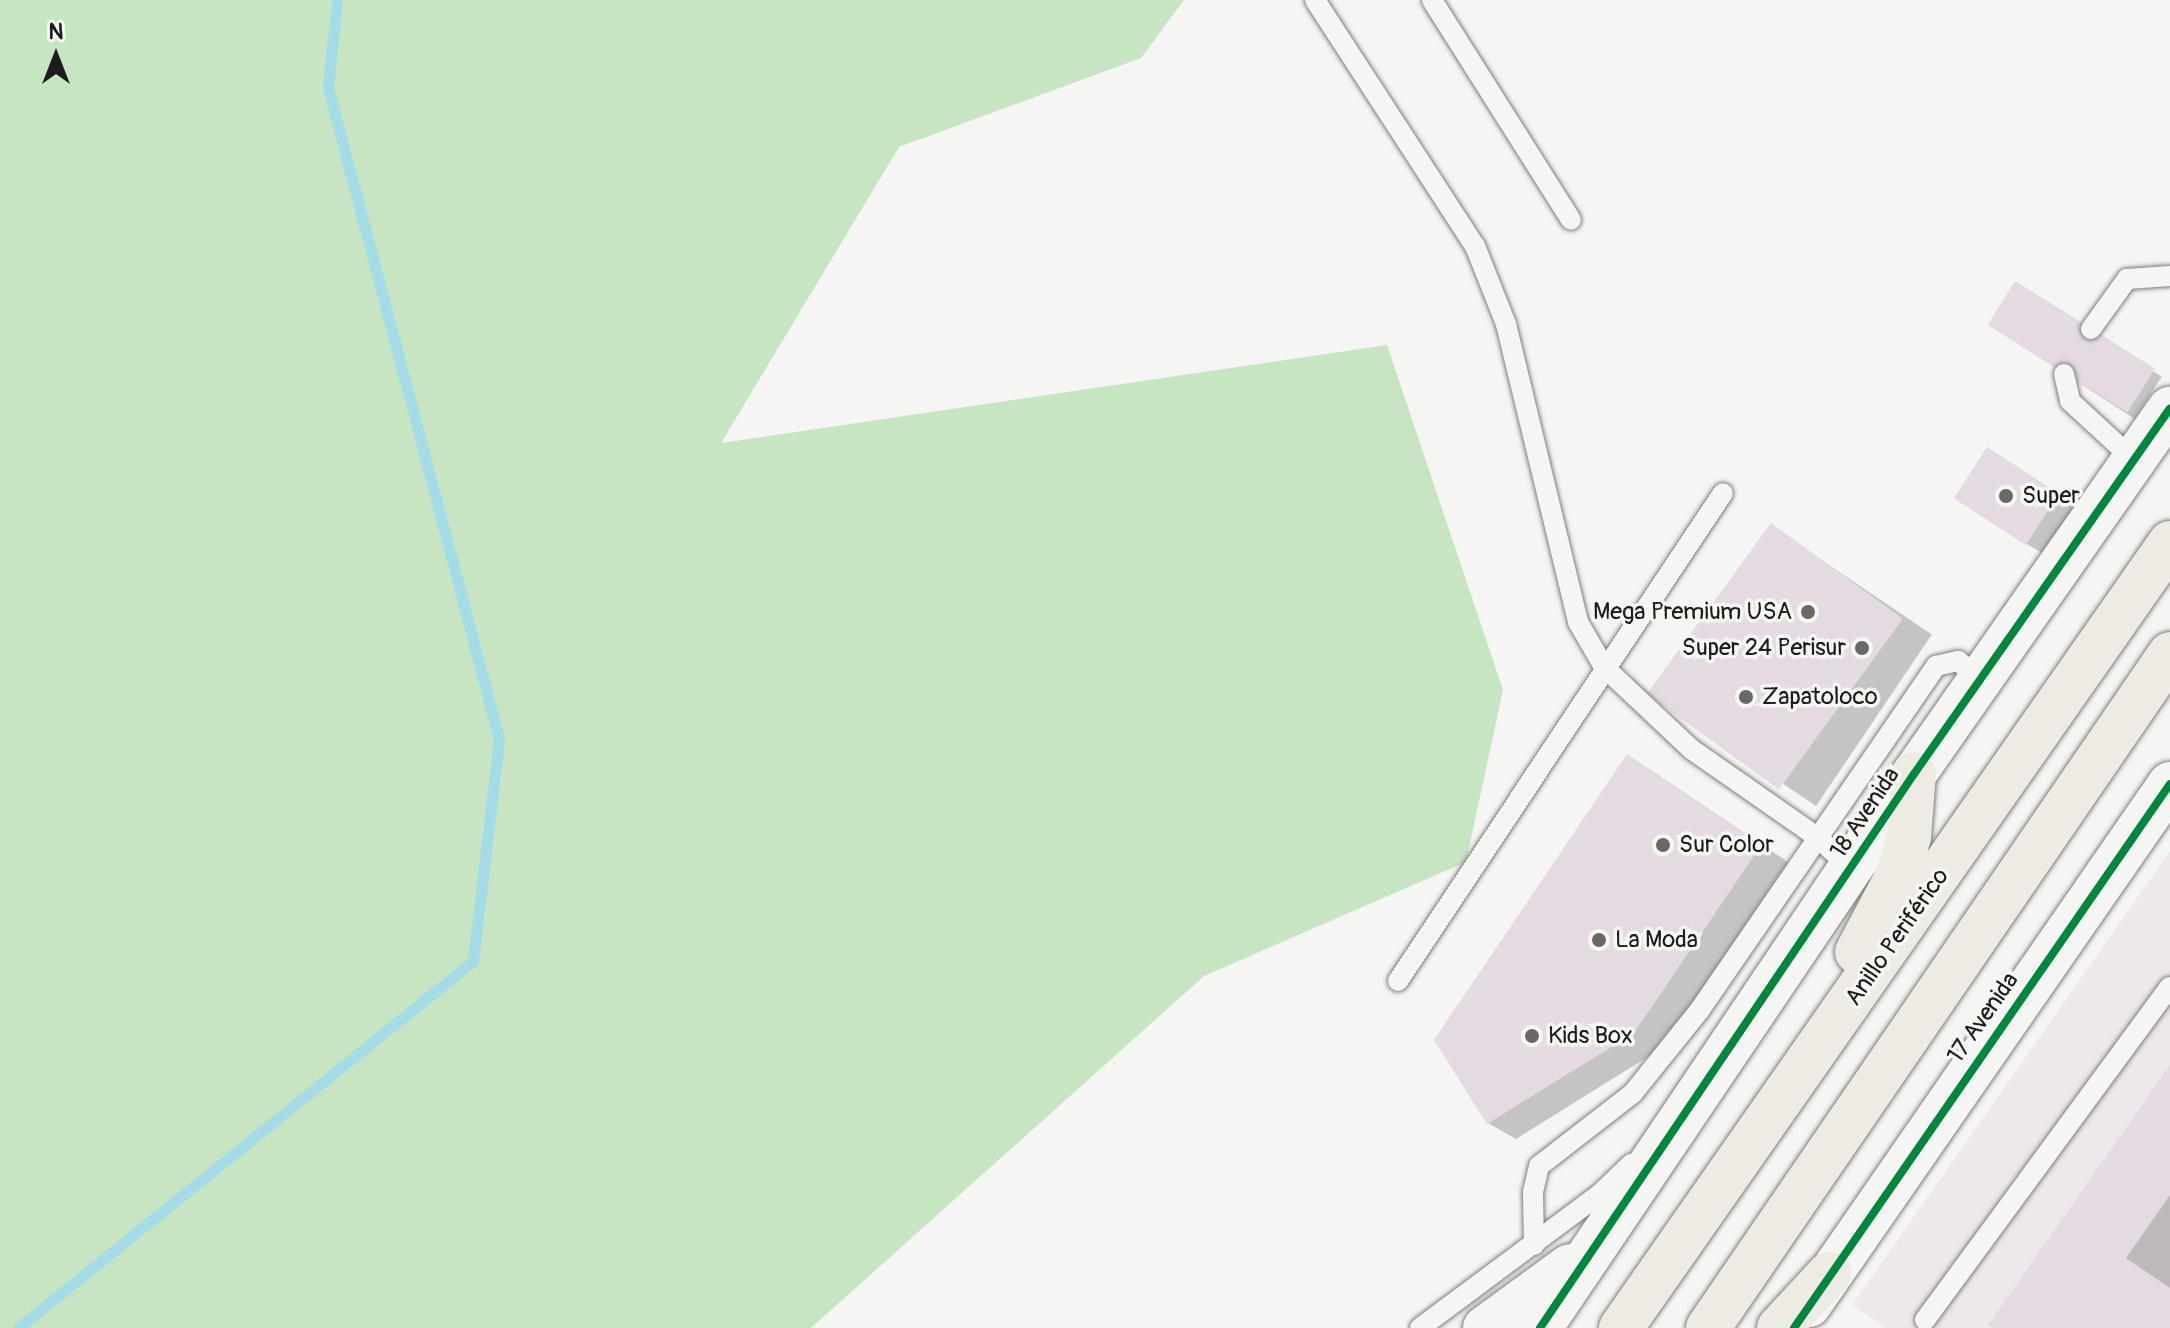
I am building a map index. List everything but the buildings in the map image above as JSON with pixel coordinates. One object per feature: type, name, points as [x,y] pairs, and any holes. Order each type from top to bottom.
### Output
[{"type":"highway","name":"Anillo Periférico","points":[[1621,1328],[1822,1045],[2170,543]]},
{"type":"highway","points":[[1708,1328],[2170,654]]},
{"type":"highway","points":[[1822,1045],[1843,975],[1898,875],[1909,837],[1914,774]]},
{"type":"highway","points":[[1779,1328],[1829,1274]]},
{"type":"street","name":"18 Avenida","points":[[1601,1244],[1914,774],[2170,409]]},
{"type":"street","name":"17 Avenida","points":[[1794,1328],[2170,784]]},
{"type":"street","points":[[1485,1328],[1601,1244]]},
{"type":"street","points":[[1540,1328],[1601,1244]]},
{"type":"lane","points":[[1315,0],[1475,246],[1506,324],[1578,622],[1604,667],[1691,749],[1817,837],[1852,869]]},
{"type":"lane","points":[[1432,0],[1571,220]]},
{"type":"lane","points":[[2091,329],[2127,279],[2170,276]]},
{"type":"lane","points":[[2064,374],[2070,401],[2134,460]]},
{"type":"lane","points":[[1398,981],[1604,667],[1723,493]]},
{"type":"lane","points":[[1534,1245],[1533,1192],[1539,1166],[1633,1093],[1699,1011],[1936,666],[1958,661],[1981,679]]},
{"type":"lane","points":[[1925,1320],[2170,987]]},
{"type":"lane","points":[[1420,1328],[1601,1193],[1702,1094]]},
{"type":"shaded area","points":[[2170,851],[2170,1328],[1886,1328],[1852,1305]]},
{"type":"green space","points":[[0,0],[1184,0],[1141,58],[899,147],[721,443],[1387,345],[1503,690],[1466,862],[1204,976],[811,1328],[0,1328]]},
{"type":"waterway","points":[[18,1328],[473,961],[499,739],[328,87],[337,0]]},
{"type":"cycle path","points":[[1540,1328],[1914,774],[2170,409]]},
{"type":"cycle path","points":[[1794,1328],[2170,784]]},
{"type":"place","name":"Super","points":[[2006,496]]},
{"type":"place","name":"Mega Premium USA","points":[[1808,612]]},
{"type":"place","name":"Super 24 Perisur","points":[[1862,648]]},
{"type":"place","name":"Zapatoloco","points":[[1746,697]]},
{"type":"place","name":"Sur Color","points":[[1663,845]]},
{"type":"place","name":"La Moda","points":[[1599,940]]},
{"type":"place","name":"Kids Box","points":[[1532,1036]]}]
